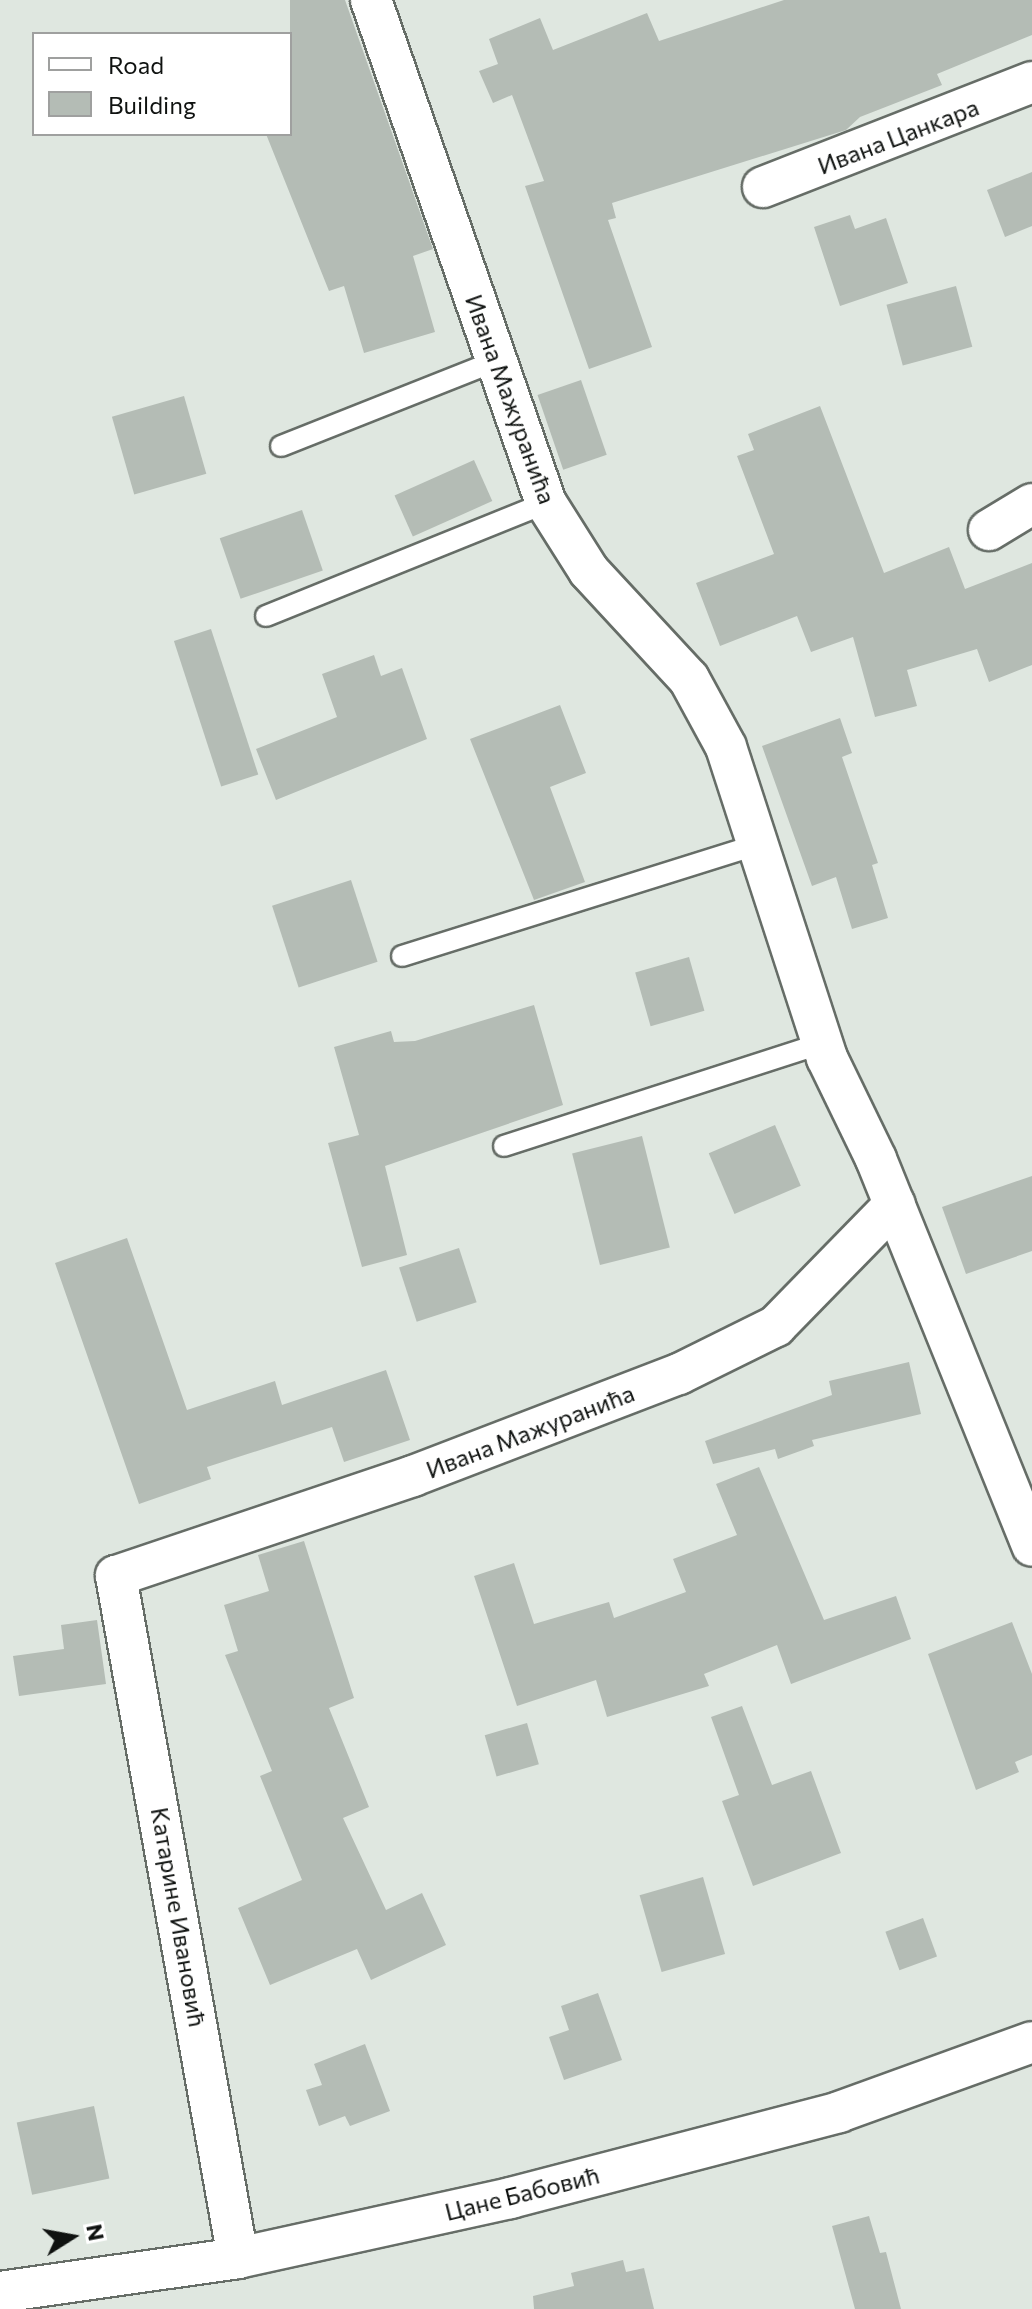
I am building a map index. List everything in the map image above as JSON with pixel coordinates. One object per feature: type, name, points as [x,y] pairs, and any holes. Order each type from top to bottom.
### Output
[{"type":"street","name":"Ивана Мажуранића","points":[[371,0],[546,503],[589,571],[708,708],[822,1043],[895,1204],[1032,1546]]},
{"type":"street","name":"Ивана Цанкара","points":[[763,187],[1032,82]]},
{"type":"street","points":[[989,530],[1032,504]]},
{"type":"street","name":"Ивана Мажуранића","points":[[116,1576],[413,1476],[679,1374],[776,1326],[895,1204]]},
{"type":"street","name":"Катарине Ивановић","points":[[116,1576],[238,2258]]},
{"type":"street","name":"Цане Бабовић","points":[[0,2292],[238,2258],[510,2198],[839,2112],[1032,2042]]},
{"type":"lane","points":[[281,446],[496,361]]},
{"type":"lane","points":[[266,616],[546,503]]},
{"type":"lane","points":[[402,956],[756,845]]},
{"type":"lane","points":[[504,1146],[822,1043]]},
{"type":"building","points":[[290,0],[345,0],[433,249],[413,256],[435,332],[364,353],[344,286],[329,291],[267,136],[292,136]]},
{"type":"building","points":[[784,0],[1032,0],[1032,35],[937,74],[942,85],[860,117],[846,130],[612,203],[616,218],[608,220],[652,347],[589,369],[525,186],[544,181],[512,95],[493,103],[479,71],[498,64],[489,39],[540,18],[553,50],[647,13],[659,41]]},
{"type":"building","points":[[1032,172],[1032,226],[1005,237],[987,190]]},
{"type":"building","points":[[850,215],[855,229],[886,218],[908,283],[840,306],[814,227]]},
{"type":"building","points":[[956,286],[972,347],[903,365],[886,305]]},
{"type":"building","points":[[581,380],[607,455],[563,470],[538,395]]},
{"type":"building","points":[[184,396],[206,474],[134,495],[112,417]]},
{"type":"building","points":[[820,406],[884,573],[949,547],[965,589],[1032,563],[1032,665],[989,682],[977,649],[907,670],[917,706],[875,717],[853,637],[811,652],[797,616],[720,646],[696,583],[774,554],[737,456],[754,450],[748,434]]},
{"type":"building","points":[[474,460],[492,501],[413,536],[395,495]]},
{"type":"building","points":[[302,510],[323,571],[241,599],[220,538]]},
{"type":"building","points":[[211,629],[258,775],[221,787],[174,641]]},
{"type":"building","points":[[374,655],[381,676],[402,668],[427,739],[276,800],[256,749],[337,717],[322,674]]},
{"type":"building","points":[[560,705],[586,773],[550,787],[585,882],[534,900],[470,739]]},
{"type":"building","points":[[840,718],[852,753],[842,757],[878,863],[872,865],[888,918],[852,929],[836,877],[812,886],[762,746]]},
{"type":"building","points":[[351,880],[378,962],[299,987],[272,906]]},
{"type":"building","points":[[689,957],[704,1011],[651,1026],[635,972]]},
{"type":"building","points":[[534,1005],[563,1105],[385,1166],[407,1255],[362,1267],[328,1143],[359,1135],[334,1047],[391,1031],[394,1042],[415,1041]]},
{"type":"building","points":[[775,1125],[801,1186],[735,1214],[709,1153]]},
{"type":"building","points":[[642,1136],[670,1248],[600,1265],[572,1153]]},
{"type":"building","points":[[1032,1176],[1032,1251],[966,1274],[942,1207]]},
{"type":"building","points":[[127,1238],[187,1410],[275,1381],[282,1405],[386,1370],[410,1440],[344,1462],[332,1427],[207,1467],[211,1479],[139,1504],[55,1263]]},
{"type":"building","points":[[459,1248],[477,1302],[417,1322],[399,1267]]},
{"type":"building","points":[[909,1362],[921,1414],[812,1440],[814,1446],[778,1459],[775,1449],[713,1464],[705,1441],[832,1395],[829,1381]]},
{"type":"building","points":[[759,1467],[824,1620],[896,1596],[911,1639],[791,1684],[777,1645],[704,1674],[709,1686],[607,1717],[596,1680],[517,1706],[474,1576],[514,1563],[534,1624],[609,1602],[614,1618],[686,1592],[673,1559],[737,1535],[716,1484]]},
{"type":"building","points":[[304,1541],[354,1698],[329,1708],[369,1807],[343,1818],[386,1910],[422,1893],[446,1945],[371,1980],[357,1949],[270,1985],[238,1908],[302,1880],[260,1776],[272,1771],[225,1655],[238,1651],[224,1605],[269,1591],[258,1555]]},
{"type":"building","points":[[97,1620],[106,1684],[19,1696],[13,1656],[64,1649],[61,1625]]},
{"type":"building","points":[[1012,1622],[1032,1674],[1032,1755],[1015,1762],[1019,1772],[976,1790],[928,1654]]},
{"type":"building","points":[[742,1706],[772,1785],[811,1771],[841,1853],[753,1886],[722,1801],[739,1795],[711,1717]]},
{"type":"building","points":[[527,1723],[539,1764],[497,1776],[485,1735]]},
{"type":"building","points":[[703,1877],[725,1954],[662,1972],[640,1895]]},
{"type":"building","points":[[923,1918],[937,1957],[899,1970],[885,1932]]},
{"type":"building","points":[[598,1993],[622,2060],[564,2080],[549,2037],[569,2030],[561,2006]]},
{"type":"building","points":[[365,2044],[390,2111],[350,2126],[345,2116],[319,2126],[306,2090],[322,2085],[314,2064]]},
{"type":"building","points":[[94,2106],[109,2178],[32,2195],[17,2122]]},
{"type":"building","points":[[869,2216],[880,2253],[886,2252],[901,2309],[855,2309],[832,2226]]},
{"type":"building","points":[[623,2260],[626,2272],[644,2268],[654,2309],[534,2309],[533,2296],[574,2286],[571,2273]]}]
